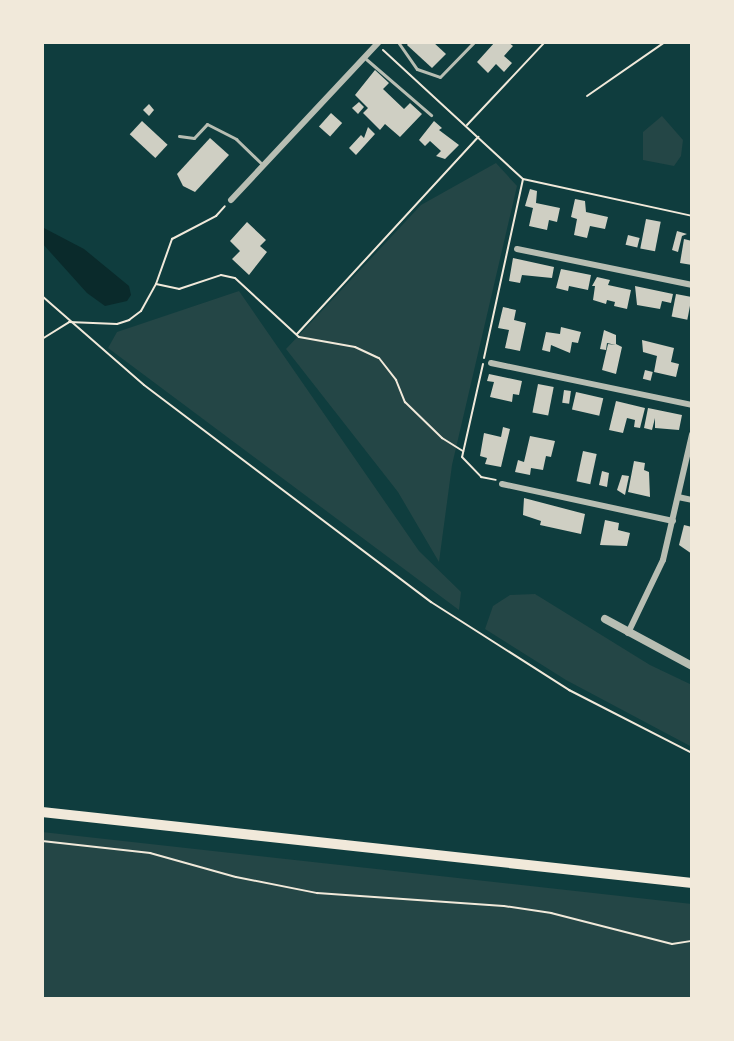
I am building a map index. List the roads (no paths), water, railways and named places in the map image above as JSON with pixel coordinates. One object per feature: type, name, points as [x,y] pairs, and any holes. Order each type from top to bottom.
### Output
[{"type":"highway","points":[[42,812],[692,883]]},
{"type":"street","points":[[231,200],[378,43]]},
{"type":"street","points":[[517,249],[692,285]]},
{"type":"street","points":[[491,363],[692,405]]},
{"type":"street","points":[[628,633],[663,560],[692,434]]},
{"type":"street","points":[[502,484],[673,521]]},
{"type":"street","points":[[678,497],[692,500]]},
{"type":"street","points":[[605,619],[692,666]]},
{"type":"lane","points":[[398,42],[417,69],[440,77],[474,42]]},
{"type":"lane","points":[[364,57],[431,115]]},
{"type":"lane","points":[[179,136],[194,138],[207,124],[236,140],[263,166]]}]
